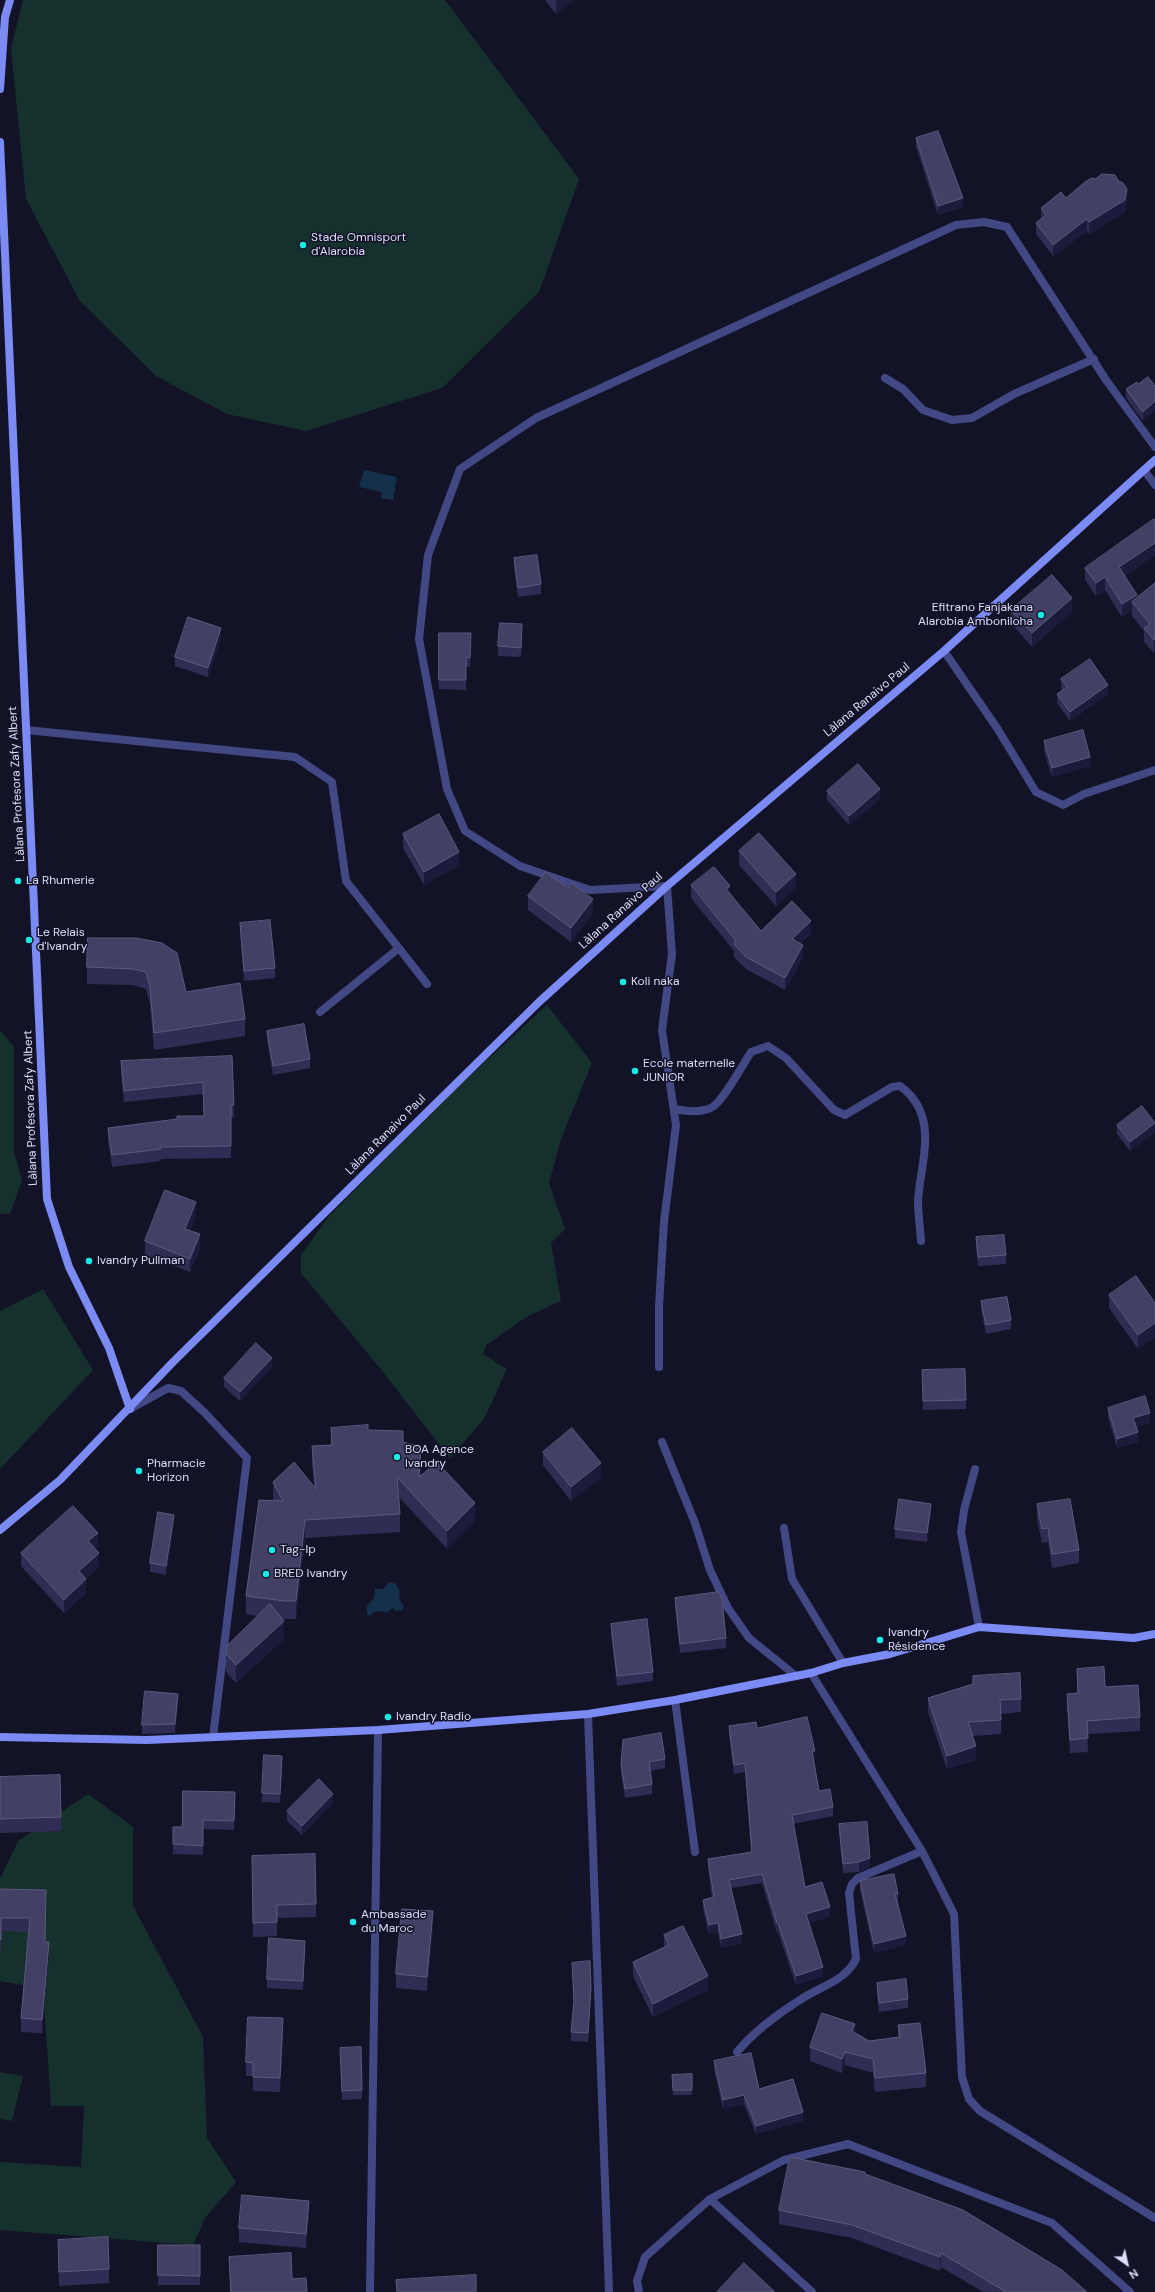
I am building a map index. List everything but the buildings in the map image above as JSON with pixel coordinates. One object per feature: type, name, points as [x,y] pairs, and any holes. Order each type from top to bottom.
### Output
[{"type":"street","points":[[0,89],[5,17],[10,0]]},
{"type":"street","name":"Làlana Profesora Zafy Albert","points":[[0,142],[47,1199],[69,1267],[109,1348],[130,1409]]},
{"type":"street","points":[[660,1367],[659,1306],[664,1222],[676,1125],[662,1030],[672,954],[667,886],[590,890],[520,866],[465,831],[447,789],[419,639],[428,555],[460,470],[536,418],[956,225],[984,222],[1007,227],[1094,359],[1155,447]]},
{"type":"street","points":[[885,378],[903,389],[923,410],[952,420],[972,418],[1014,394],[1094,359]]},
{"type":"street","name":"Làlana Ranaivo Paul","points":[[0,1530],[60,1480],[130,1409],[174,1361],[539,1002],[667,886],[944,651],[1155,460]]},
{"type":"street","points":[[1144,470],[1155,485]]},
{"type":"street","points":[[944,651],[997,728],[1036,792],[1063,805],[1084,794],[1155,770]]},
{"type":"street","points":[[26,730],[295,757],[332,782],[346,881],[427,984]]},
{"type":"street","points":[[320,1012],[399,948]]},
{"type":"street","points":[[674,1109],[695,1112],[712,1108],[731,1085],[751,1052],[768,1046],[786,1058],[834,1110],[845,1115],[892,1087],[900,1086],[909,1092],[920,1106],[923,1117],[925,1158],[918,1201],[921,1241]]},
{"type":"street","points":[[130,1409],[168,1388],[181,1392],[205,1413],[247,1458],[213,1737]]},
{"type":"street","points":[[662,1442],[695,1523],[710,1570],[728,1608],[749,1638],[796,1676]]},
{"type":"street","points":[[975,1470],[964,1510],[961,1532],[979,1627]]},
{"type":"street","points":[[784,1528],[792,1579],[843,1663]]},
{"type":"street","points":[[0,1737],[147,1740],[378,1730],[588,1714],[675,1700],[811,1674],[843,1663],[890,1654],[979,1627],[1134,1638],[1155,1634]]},
{"type":"street","points":[[811,1674],[922,1851],[954,1914],[962,2077],[969,2099],[980,2111],[1155,2218]]},
{"type":"street","points":[[675,1700],[695,1852]]},
{"type":"street","points":[[588,1714],[609,2292]]},
{"type":"street","points":[[370,2292],[378,1730]]},
{"type":"street","points":[[737,2052],[752,2034],[803,1998],[844,1975],[852,1967],[856,1959],[849,1893],[852,1884],[858,1878],[922,1851]]},
{"type":"street","points":[[639,2292],[637,2281],[645,2258],[710,2199],[784,2160],[848,2144],[1052,2223],[1130,2292]]},
{"type":"street","points":[[710,2199],[812,2292]]},
{"type":"green space","name":"Stade Omnisport d'Alarobia","points":[[23,0],[445,0],[579,179],[539,292],[442,388],[306,431],[227,414],[156,376],[80,301],[26,199],[11,49]]},
{"type":"green space","points":[[547,1005],[592,1063],[561,1139],[549,1183],[565,1229],[551,1243],[561,1301],[528,1316],[486,1345],[483,1354],[507,1369],[484,1419],[450,1458],[383,1372],[301,1273],[301,1255],[329,1216],[464,1081]]},
{"type":"green space","points":[[0,1030],[14,1047],[14,1152],[22,1180],[10,1214],[0,1214]]},
{"type":"green space","points":[[43,1289],[93,1370],[0,1469],[0,1311]]},
{"type":"green space","points":[[88,1794],[133,1827],[133,1906],[203,2037],[207,2138],[236,2182],[205,2218],[193,2245],[0,2230],[0,2162],[81,2167],[84,2106],[51,2106],[43,1989],[0,1981],[0,1879],[18,1841]]},
{"type":"green space","points":[[0,2072],[23,2076],[12,2121],[0,2119]]},
{"type":"water","points":[[364,470],[397,477],[393,500],[381,498],[382,492],[359,487]]},
{"type":"water","points":[[390,1582],[396,1584],[400,1592],[399,1599],[404,1606],[402,1610],[396,1611],[393,1608],[386,1613],[384,1611],[373,1612],[370,1616],[367,1614],[367,1606],[374,1598],[375,1589],[383,1589]]},
{"type":"place","name":"Stade Omnisport d'Alarobia","points":[[303,245]]},
{"type":"place","name":"Efitrano Fanjakana Alarobia Amboniloha","points":[[1041,615]]},
{"type":"place","name":"La Rhumerie","points":[[18,881]]},
{"type":"place","name":"Le Relais d'Ivandry","points":[[29,940]]},
{"type":"place","name":"Koli naka","points":[[623,982]]},
{"type":"place","name":"Ecole maternelle JUNIOR","points":[[635,1071]]},
{"type":"place","name":"Ivandry Pullman","points":[[89,1261]]},
{"type":"place","name":"BOA Agence Ivandry","points":[[397,1457]]},
{"type":"place","name":"Pharmacie Horizon","points":[[139,1471]]},
{"type":"place","name":"Tag-Ip","points":[[272,1550]]},
{"type":"place","name":"BRED Ivandry","points":[[266,1574]]},
{"type":"place","name":"Ivandry Résidence","points":[[880,1640]]},
{"type":"place","name":"Ivandry Radio","points":[[388,1717]]},
{"type":"place","name":"Ambassade du Maroc","points":[[353,1922]]}]
